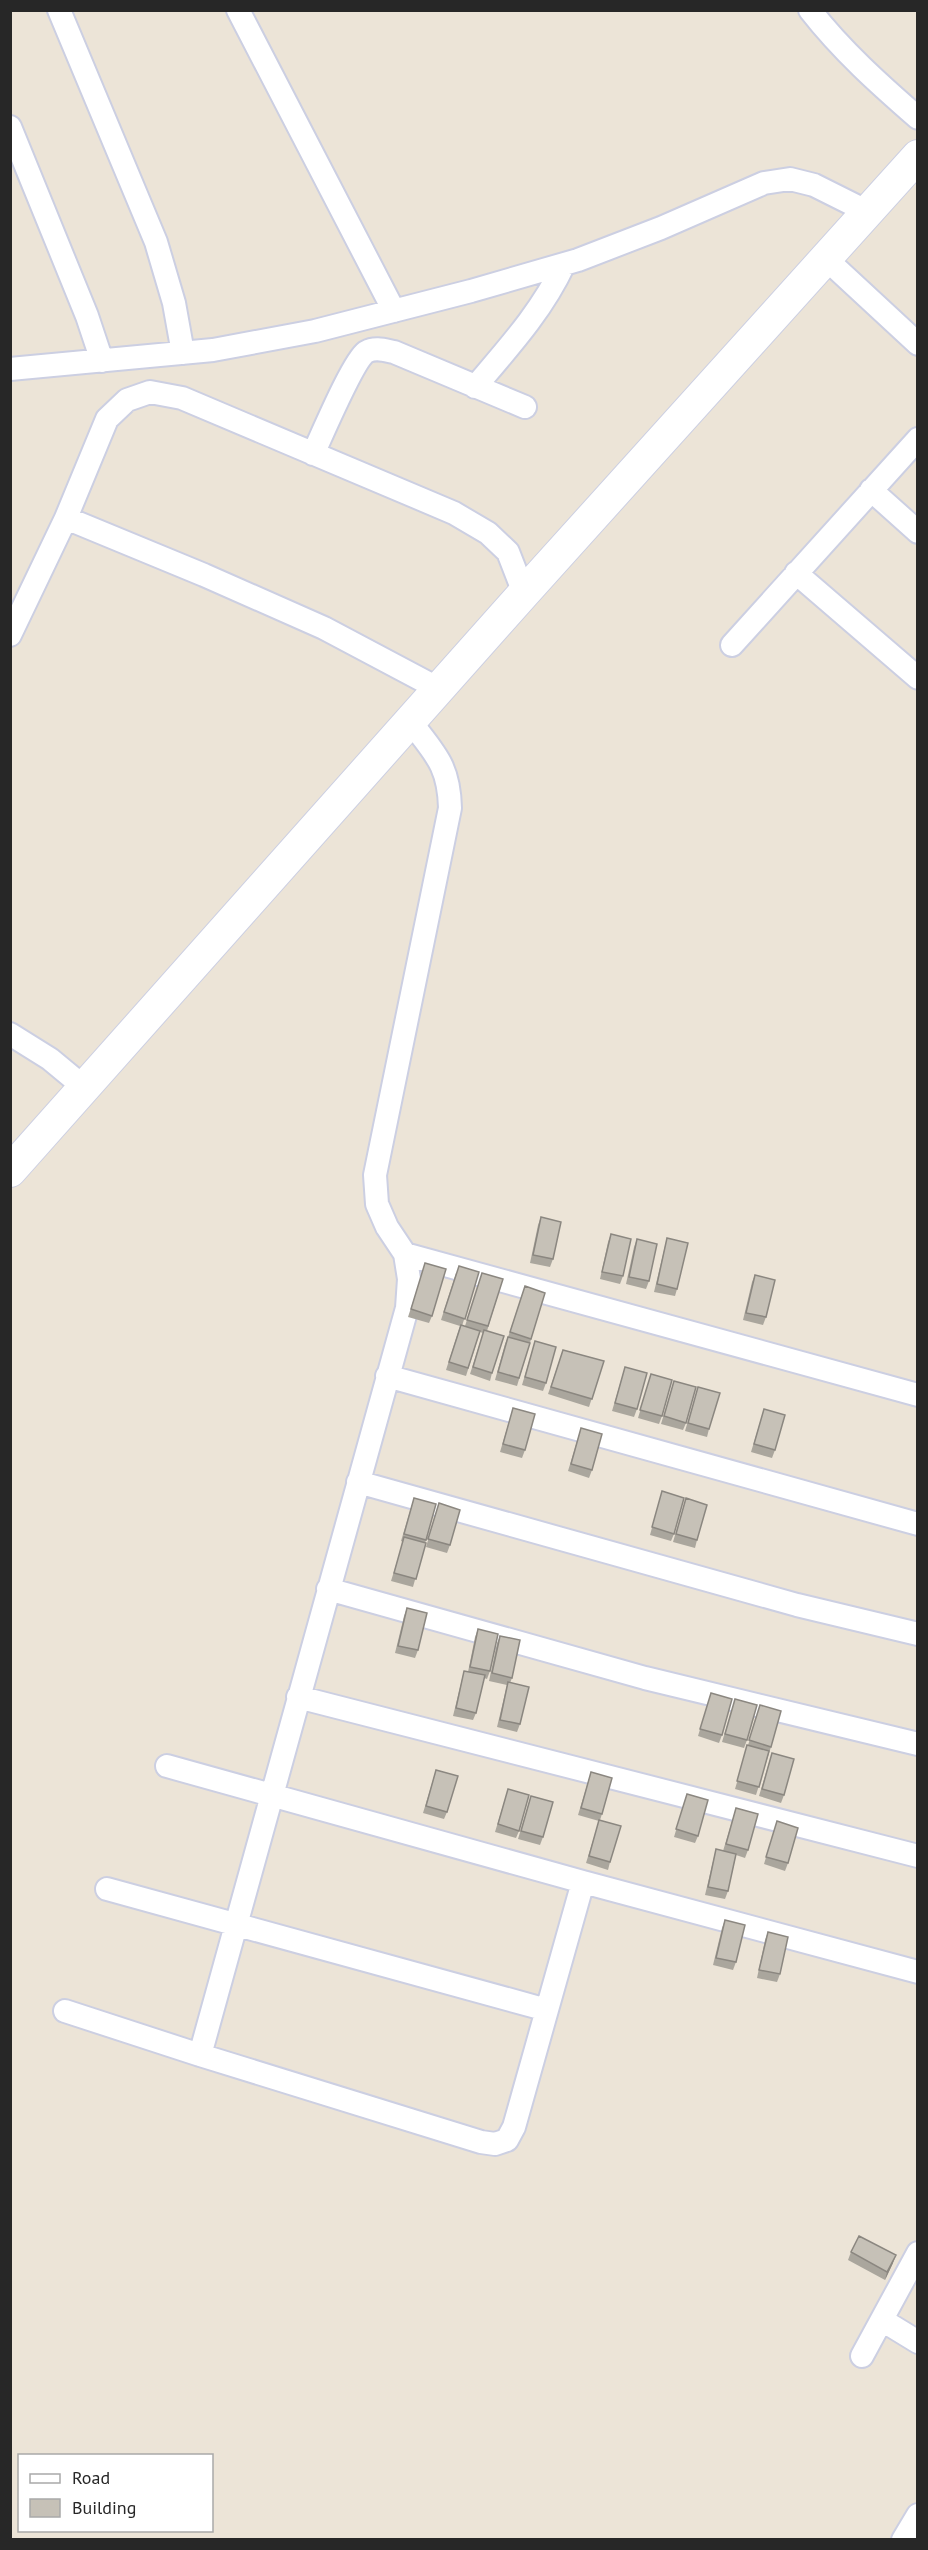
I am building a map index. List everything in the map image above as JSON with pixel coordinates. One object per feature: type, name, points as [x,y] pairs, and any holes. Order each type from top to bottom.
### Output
[{"type":"street","points":[[59,10],[156,243],[174,303],[183,353]]},
{"type":"street","points":[[238,10],[394,311]]},
{"type":"street","points":[[810,10],[831,37],[860,66],[918,118]]},
{"type":"street","points":[[10,127],[87,316],[102,361]]},
{"type":"street","points":[[10,1171],[66,1072],[410,721],[918,156]]},
{"type":"street","points":[[10,369],[213,350],[304,333],[394,311],[564,264],[661,228],[764,183],[790,179],[814,185],[868,212]]},
{"type":"street","points":[[824,258],[918,344]]},
{"type":"street","points":[[476,387],[535,316],[564,264]]},
{"type":"street","points":[[313,454],[354,368],[365,353],[379,349],[394,352],[525,407]]},
{"type":"street","points":[[11,634],[66,518],[107,419],[127,400],[150,392],[182,398],[454,513],[488,533],[508,552],[524,593]]},
{"type":"street","points":[[732,645],[918,439]]},
{"type":"street","points":[[871,490],[918,532]]},
{"type":"street","points":[[66,518],[324,628],[439,689]]},
{"type":"street","points":[[796,573],[918,678]]},
{"type":"street","points":[[200,2055],[407,1308],[409,1279],[405,1254],[387,1227],[377,1204],[375,1175],[450,808],[449,783],[440,761],[410,721]]},
{"type":"street","points":[[10,1034],[66,1072]]},
{"type":"street","points":[[405,1254],[918,1395]]},
{"type":"street","points":[[387,1376],[918,1524]]},
{"type":"street","points":[[358,1482],[797,1605],[918,1634]]},
{"type":"street","points":[[328,1589],[645,1678],[918,1744]]},
{"type":"street","points":[[298,1697],[918,1856]]},
{"type":"street","points":[[167,1766],[583,1882],[918,1972]]},
{"type":"street","points":[[65,2011],[200,2055],[482,2142],[495,2144],[507,2140],[514,2127],[583,1882]]},
{"type":"street","points":[[107,1889],[547,2010]]},
{"type":"street","points":[[862,2356],[918,2253]]},
{"type":"street","points":[[882,2320],[918,2342]]},
{"type":"street","points":[[903,2540],[918,2515]]},
{"type":"building","points":[[541,1217],[561,1222],[553,1259],[533,1255]]},
{"type":"building","points":[[611,1234],[631,1239],[623,1276],[602,1272]]},
{"type":"building","points":[[667,1238],[688,1243],[677,1289],[657,1284]]},
{"type":"building","points":[[637,1239],[657,1244],[649,1281],[629,1277]]},
{"type":"building","points":[[425,1263],[446,1269],[432,1316],[411,1309]]},
{"type":"building","points":[[459,1266],[479,1272],[465,1319],[444,1312]]},
{"type":"building","points":[[482,1273],[503,1279],[488,1326],[467,1320]]},
{"type":"building","points":[[755,1275],[775,1280],[766,1317],[746,1313]]},
{"type":"building","points":[[525,1286],[545,1293],[531,1339],[510,1332]]},
{"type":"building","points":[[461,1325],[480,1331],[468,1368],[449,1362]]},
{"type":"building","points":[[484,1330],[504,1336],[492,1373],[473,1367]]},
{"type":"building","points":[[508,1337],[530,1343],[519,1378],[498,1372]]},
{"type":"building","points":[[535,1341],[556,1347],[546,1383],[525,1377]]},
{"type":"building","points":[[563,1350],[604,1361],[592,1399],[551,1387]]},
{"type":"building","points":[[625,1367],[647,1373],[637,1409],[615,1403]]},
{"type":"building","points":[[651,1374],[672,1380],[662,1416],[640,1410]]},
{"type":"building","points":[[674,1381],[696,1387],[686,1423],[664,1416]]},
{"type":"building","points":[[698,1387],[720,1393],[709,1429],[688,1423]]},
{"type":"building","points":[[513,1408],[535,1414],[525,1450],[503,1444]]},
{"type":"building","points":[[764,1409],[785,1415],[775,1450],[754,1444]]},
{"type":"building","points":[[581,1428],[602,1434],[592,1470],[571,1464]]},
{"type":"building","points":[[662,1491],[684,1498],[674,1534],[652,1527]]},
{"type":"building","points":[[414,1498],[436,1504],[426,1540],[404,1534]]},
{"type":"building","points":[[686,1498],[707,1505],[697,1540],[676,1534]]},
{"type":"building","points":[[439,1503],[460,1510],[450,1545],[428,1539]]},
{"type":"building","points":[[404,1537],[426,1543],[416,1579],[394,1573]]},
{"type":"building","points":[[407,1608],[427,1613],[418,1650],[398,1646]]},
{"type":"building","points":[[478,1629],[498,1634],[490,1671],[470,1667]]},
{"type":"building","points":[[500,1636],[520,1640],[512,1678],[492,1673]]},
{"type":"building","points":[[464,1671],[485,1675],[476,1713],[456,1708]]},
{"type":"building","points":[[508,1682],[529,1687],[520,1724],[500,1720]]},
{"type":"building","points":[[711,1693],[732,1699],[722,1735],[700,1729]]},
{"type":"building","points":[[735,1699],[757,1705],[747,1740],[725,1734]]},
{"type":"building","points":[[760,1705],[781,1711],[771,1747],[749,1740]]},
{"type":"building","points":[[747,1745],[769,1751],[759,1787],[737,1781]]},
{"type":"building","points":[[772,1753],[794,1759],[784,1795],[762,1789]]},
{"type":"building","points":[[436,1770],[458,1776],[447,1812],[426,1806]]},
{"type":"building","points":[[591,1772],[612,1778],[602,1814],[581,1808]]},
{"type":"building","points":[[508,1789],[529,1795],[519,1831],[498,1824]]},
{"type":"building","points":[[687,1794],[708,1800],[698,1836],[676,1829]]},
{"type":"building","points":[[531,1796],[553,1802],[543,1837],[521,1831]]},
{"type":"building","points":[[736,1808],[758,1814],[748,1850],[726,1844]]},
{"type":"building","points":[[599,1820],[621,1826],[610,1862],[589,1856]]},
{"type":"building","points":[[777,1821],[798,1828],[788,1863],[766,1857]]},
{"type":"building","points":[[716,1849],[736,1854],[728,1891],[708,1887]]},
{"type":"building","points":[[725,1920],[745,1925],[736,1962],[716,1958]]},
{"type":"building","points":[[768,1932],[788,1937],[780,1974],[759,1970]]},
{"type":"building","points":[[859,2236],[896,2255],[887,2272],[851,2252]]}]
